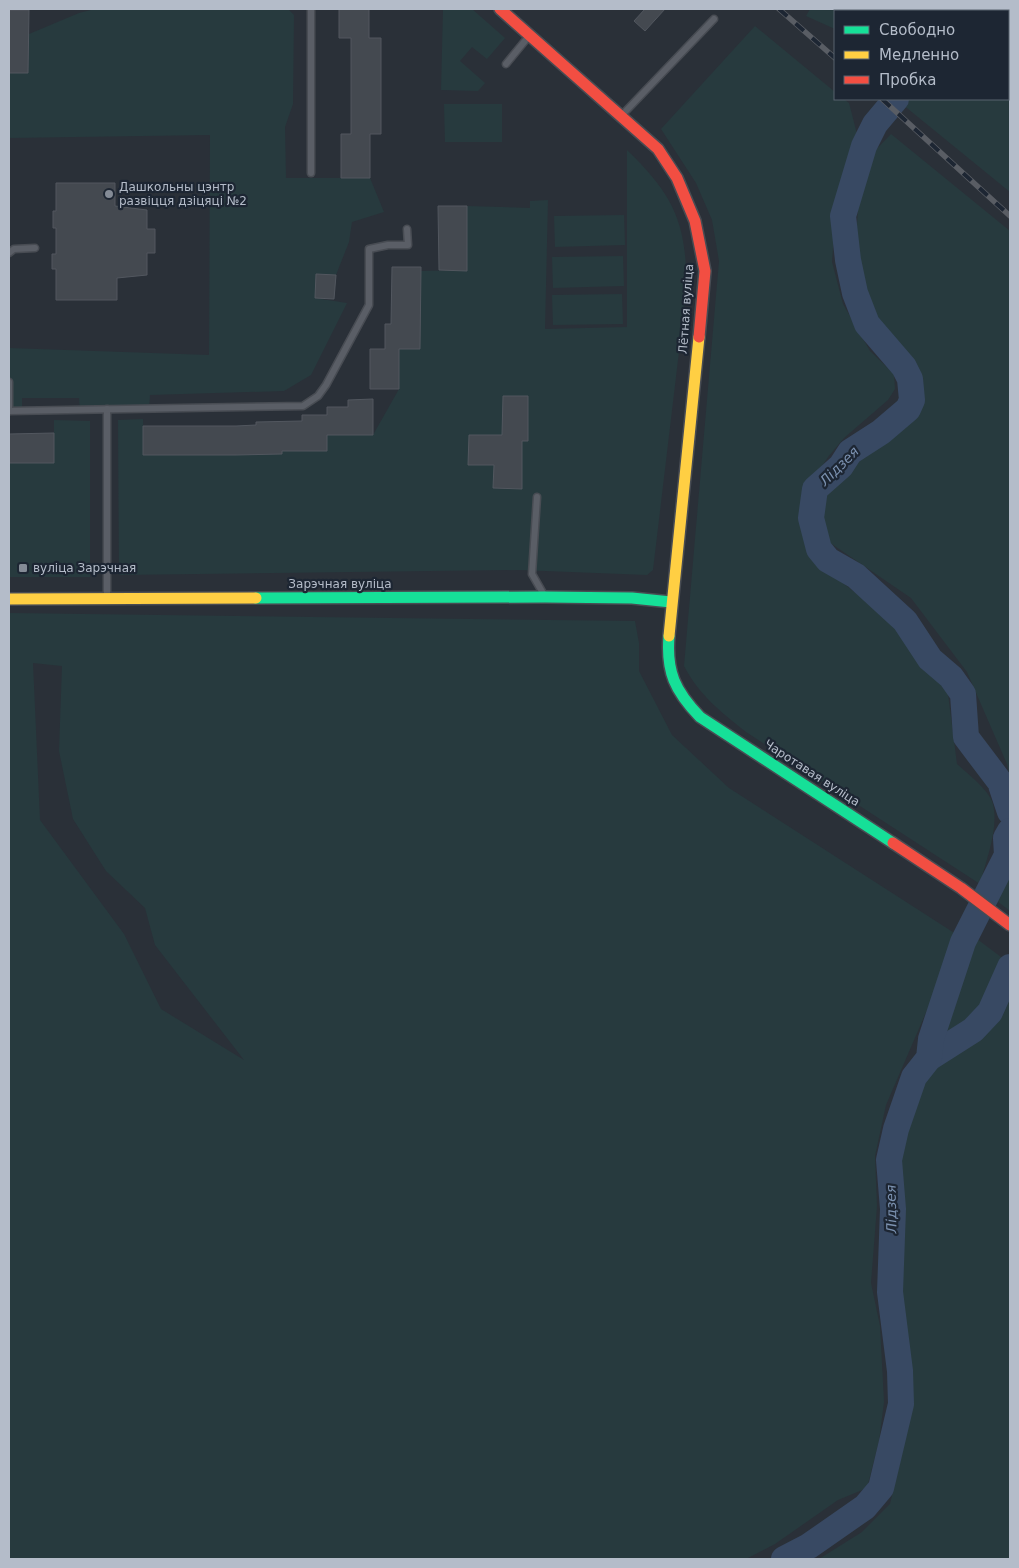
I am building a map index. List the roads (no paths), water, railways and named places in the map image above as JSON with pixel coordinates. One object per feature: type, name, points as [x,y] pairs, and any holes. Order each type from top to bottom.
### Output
[{"type":"street","name":"Лётная вуліца","points":[[500,9],[658,149],[678,178],[695,216],[701,239],[705,271],[671,602]]},
{"type":"street","name":"Зарэчная вуліца","points":[[9,599],[544,597],[632,598],[671,602]]},
{"type":"street","name":"Чаротавая вуліца","points":[[671,602],[667,658],[670,674],[680,696],[700,717],[961,888],[1010,926]]},
{"type":"lane","points":[[310,173],[311,9]]},
{"type":"lane","points":[[621,116],[714,19]]},
{"type":"lane","points":[[506,64],[530,35]]},
{"type":"lane","points":[[9,382],[9,411],[303,406],[318,396],[326,385],[369,306],[369,249],[388,245],[408,245],[407,229]]},
{"type":"lane","points":[[9,253],[14,249],[36,248]]},
{"type":"lane","points":[[107,409],[107,599]]},
{"type":"lane","points":[[537,497],[532,574],[544,597]]},
{"type":"waterway","name":"Лідзея","points":[[895,100],[875,124],[864,146],[843,216],[848,260],[855,293],[867,324],[904,367],[910,379],[912,400],[908,409],[881,432],[850,452],[841,466],[815,489],[811,518],[819,549],[828,560],[856,576],[905,621],[930,659],[951,677],[963,694],[966,737],[1000,782],[1010,812]]},
{"type":"waterway","name":"Лідзея","points":[[784,1559],[809,1546],[865,1507],[881,1488],[901,1404],[900,1371],[890,1292],[893,1209],[889,1160],[896,1129],[914,1077],[929,1058],[931,1039],[963,942],[1007,855],[1006,838],[1010,831]]},
{"type":"waterway","points":[[929,1058],[973,1030],[990,1012],[1010,967]]},
{"type":"railway","points":[[779,9],[834,57]]},
{"type":"railway","points":[[883,100],[1010,216]]},
{"type":"place","name":"Дашкольны цэнтр развіцця дзіцяці №2","points":[[109,194]]},
{"type":"place","name":"вуліца Зарэчная","points":[[23,568]]}]
